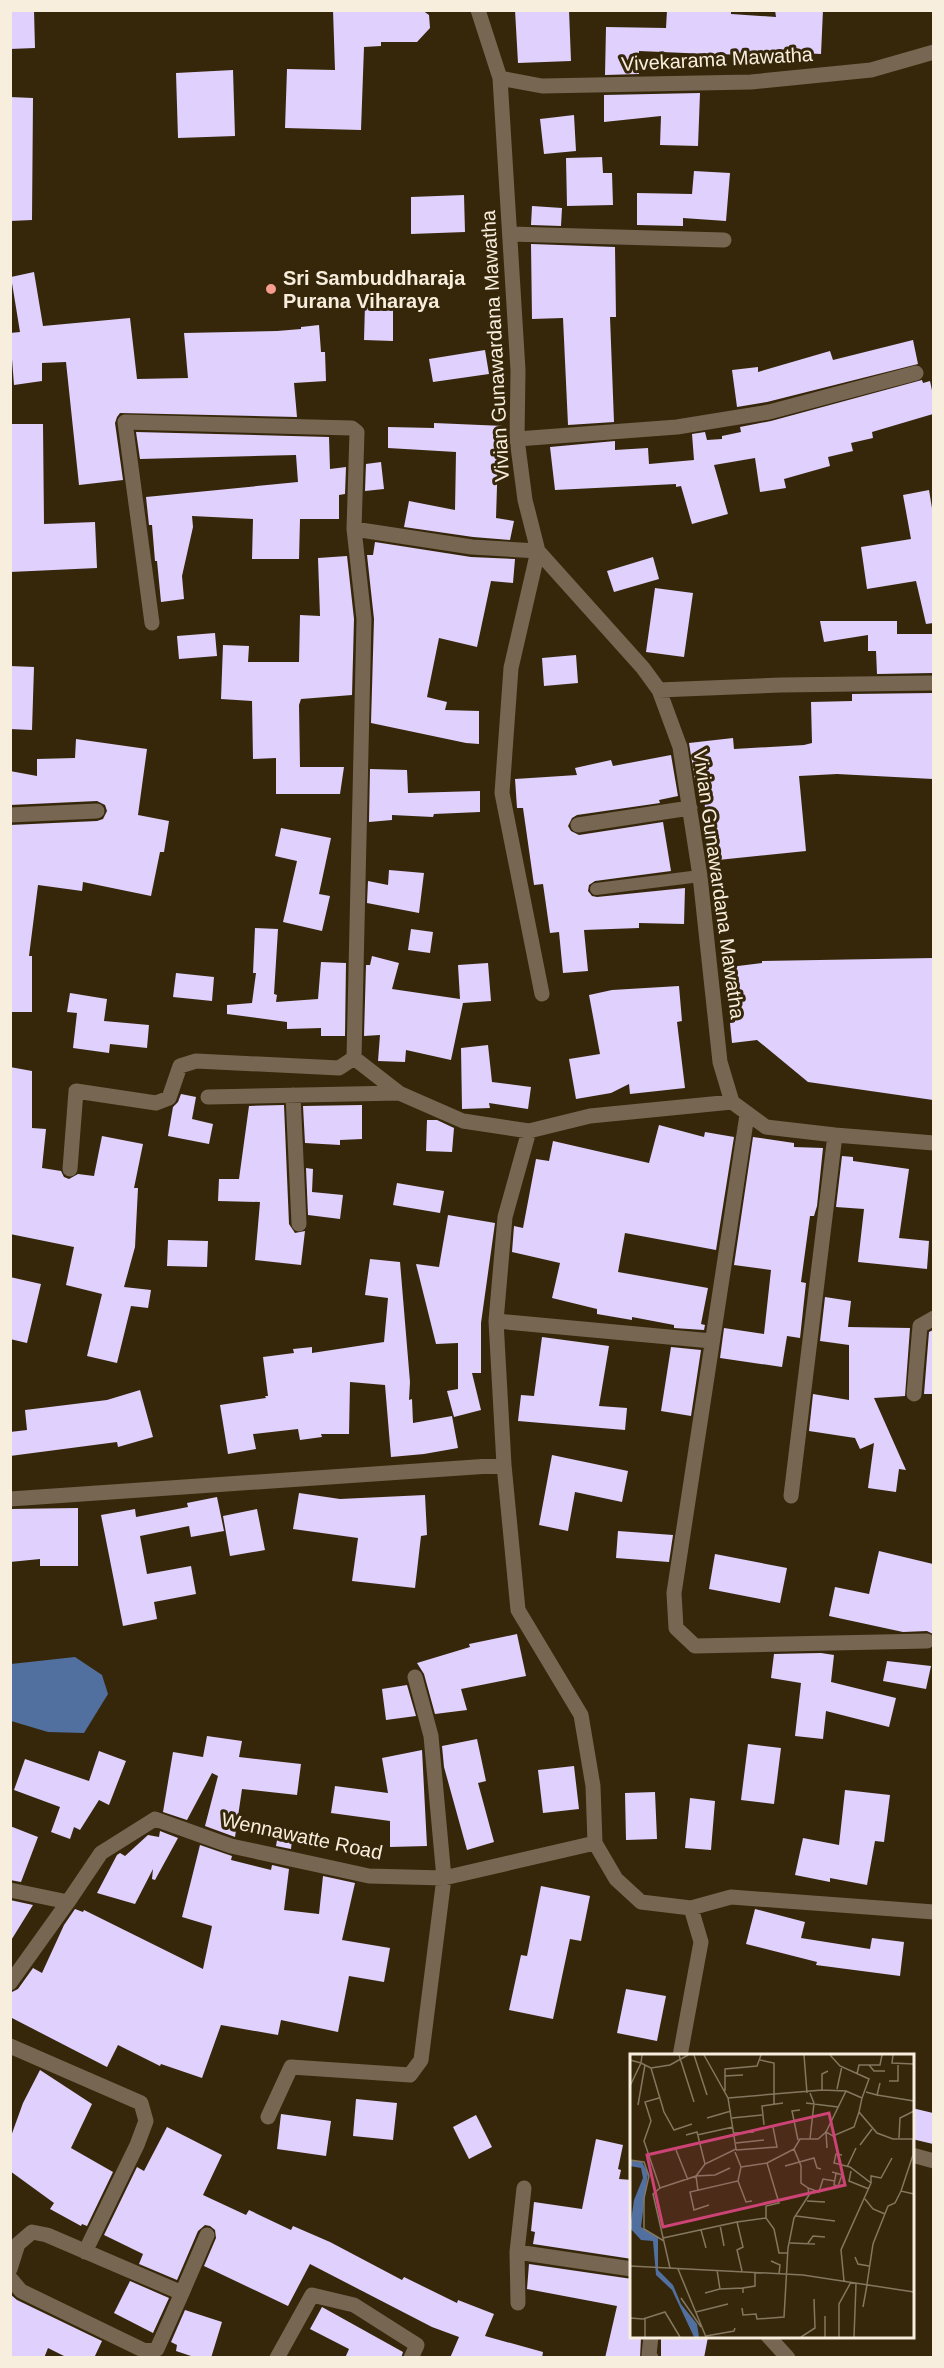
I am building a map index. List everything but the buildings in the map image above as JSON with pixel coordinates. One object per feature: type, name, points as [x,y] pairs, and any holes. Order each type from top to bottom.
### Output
[{"type":"street","name":"Vivian Gunawardana Mawatha","points":[[478,10],[500,78],[518,370],[517,439],[525,500],[538,551],[660,690],[680,747],[699,876],[720,1062],[732,1102]]},
{"type":"street","name":"Vivekarama Mawatha","points":[[500,78],[542,86],[751,82],[871,70],[933,52]]},
{"type":"street","points":[[510,234],[724,240]]},
{"type":"street","points":[[517,439],[677,427],[769,412],[916,373]]},
{"type":"street","points":[[152,623],[125,422],[352,428],[357,432],[354,530],[364,619],[354,1058]]},
{"type":"street","points":[[354,530],[472,547],[538,551],[511,668],[502,793],[542,994]]},
{"type":"street","points":[[660,690],[933,683]]},
{"type":"street","points":[[578,825],[690,808]]},
{"type":"street","points":[[10,815],[97,811]]},
{"type":"street","points":[[354,1058],[399,1093],[463,1120],[530,1131],[590,1116],[732,1102],[766,1127],[933,1143]]},
{"type":"street","points":[[70,1169],[76,1091],[156,1103],[169,1098],[180,1066],[196,1061],[339,1068],[354,1058]]},
{"type":"street","points":[[208,1097],[399,1093]]},
{"type":"street","points":[[293,1095],[299,1224]]},
{"type":"street","points":[[747,1114],[674,1593],[676,1628],[695,1647],[927,1641]]},
{"type":"street","points":[[530,1131],[505,1217],[496,1321],[504,1465],[518,1610],[581,1715],[593,1786],[595,1843],[616,1880],[641,1902],[691,1908],[731,1898],[933,1912]]},
{"type":"street","points":[[791,1496],[835,1135]]},
{"type":"street","points":[[914,1394],[920,1326],[933,1318]]},
{"type":"street","points":[[496,1321],[712,1341]]},
{"type":"street","points":[[10,1499],[504,1465]]},
{"type":"street","points":[[268,2117],[291,2067],[410,2075],[421,2060],[444,1878],[431,1736],[415,1677]]},
{"type":"street","name":"Wennawatte Road","points":[[68,1902],[101,1853],[155,1819],[231,1846],[369,1875],[444,1878],[595,1843]]},
{"type":"street","points":[[10,1890],[68,1902],[10,1983]]},
{"type":"street","points":[[681,2054],[701,1942],[691,1908]]},
{"type":"street","points":[[10,2046],[141,2103],[146,2121],[137,2145],[85,2252]]},
{"type":"street","points":[[914,2156],[933,2161]]},
{"type":"street","points":[[518,2303],[517,2252],[524,2188]]},
{"type":"street","points":[[10,2269],[18,2244],[32,2232],[47,2235],[182,2293]]},
{"type":"street","points":[[10,2278],[21,2291],[145,2351],[157,2349],[207,2235]]},
{"type":"street","points":[[517,2252],[630,2269]]},
{"type":"street","points":[[277,2358],[312,2295],[354,2305],[417,2345],[411,2358]]},
{"type":"street","points":[[651,2338],[649,2355],[651,2358]]},
{"type":"street","points":[[769,2338],[788,2358]]},
{"type":"lane","points":[[596,889],[699,876]]},
{"type":"water","points":[[75,1657],[102,1675],[108,1694],[84,1733],[48,1732],[11,1721],[11,1664]]},
{"type":"place","name":"Sri Sambuddharaja Purana Viharaya","points":[[271,289]]}]
